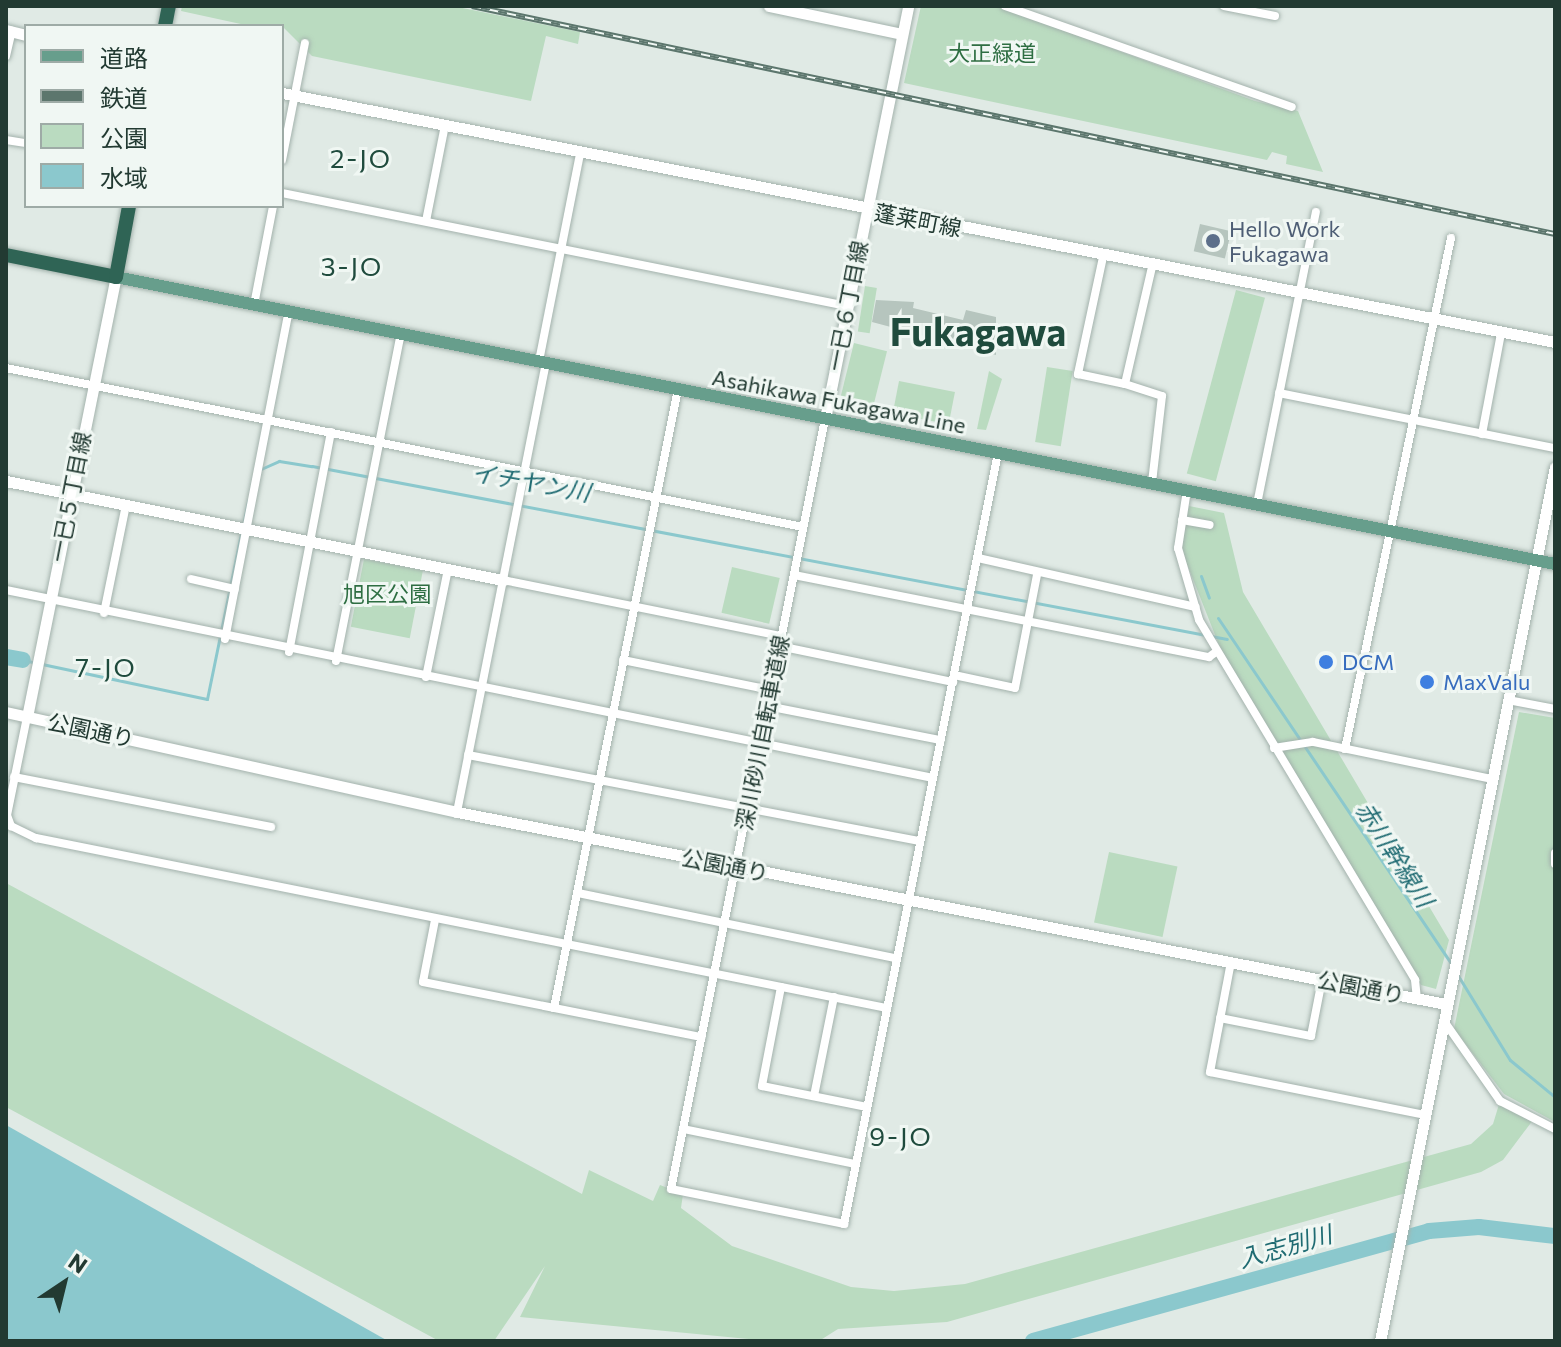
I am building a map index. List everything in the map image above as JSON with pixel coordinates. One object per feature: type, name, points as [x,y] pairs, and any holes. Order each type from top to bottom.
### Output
[{"type":"highway","points":[[6,255],[116,277],[129,208]]},
{"type":"main road","name":"Asahikawa Fukagawa Line","points":[[116,277],[1555,564]]},
{"type":"street","points":[[769,6],[902,34]]},
{"type":"street","name":"一已６丁目線","points":[[825,419],[908,6]]},
{"type":"street","points":[[1005,6],[1292,107]]},
{"type":"street","points":[[1224,6],[1275,16]]},
{"type":"street","points":[[6,56],[9,31]]},
{"type":"street","points":[[284,150],[305,43]]},
{"type":"street","name":"蓬莱町線","points":[[284,93],[1300,296],[1555,342]]},
{"type":"street","points":[[426,221],[445,125]]},
{"type":"street","points":[[457,812],[525,471],[580,153]]},
{"type":"street","points":[[284,193],[847,306]]},
{"type":"street","points":[[254,305],[273,208]]},
{"type":"street","points":[[1257,504],[1316,212]]},
{"type":"street","points":[[1345,749],[1451,238]]},
{"type":"street","points":[[1103,257],[1078,374],[1162,396],[1152,483]]},
{"type":"street","points":[[1125,384],[1152,267]]},
{"type":"street","name":"一已５丁目線","points":[[27,717],[116,277]]},
{"type":"street","points":[[225,639],[289,311]]},
{"type":"street","points":[[1482,434],[1501,333]]},
{"type":"street","points":[[336,661],[401,334]]},
{"type":"street","points":[[6,368],[803,527]]},
{"type":"street","points":[[554,1008],[678,389]]},
{"type":"street","points":[[1279,393],[1555,448]]},
{"type":"street","name":"深川砂川自転車道線","points":[[825,419],[671,1189],[844,1224],[855,1164]]},
{"type":"street","points":[[289,652],[331,432]]},
{"type":"street","points":[[683,1129],[855,1164],[998,453]]},
{"type":"street","points":[[1380,1341],[1555,467]]},
{"type":"street","points":[[6,481],[634,606],[953,679],[1015,688],[1037,575]]},
{"type":"street","points":[[1187,490],[1178,548],[1196,607],[1216,652],[1415,980],[1417,998]]},
{"type":"street","points":[[104,613],[126,505]]},
{"type":"street","points":[[1182,520],[1210,525]]},
{"type":"street","points":[[978,558],[1037,575],[1196,607]]},
{"type":"street","points":[[426,677],[448,569]]},
{"type":"street","points":[[794,575],[1209,657],[1216,652]]},
{"type":"street","points":[[191,579],[235,589]]},
{"type":"street","points":[[6,590],[289,652],[933,778]]},
{"type":"street","points":[[623,660],[770,690]]},
{"type":"street","points":[[1508,700],[1555,709]]},
{"type":"street","points":[[767,706],[941,740]]},
{"type":"street","name":"公園通り","points":[[6,712],[589,839],[909,897],[1446,1004]]},
{"type":"street","points":[[27,717],[7,815],[11,826],[36,838],[887,1008]]},
{"type":"street","points":[[1274,748],[1313,742],[1492,779]]},
{"type":"street","points":[[468,755],[920,841]]},
{"type":"street","points":[[14,777],[271,827]]},
{"type":"street","points":[[1555,853],[1555,864]]},
{"type":"street","points":[[578,893],[896,958]]},
{"type":"street","points":[[435,920],[423,982],[702,1037]]},
{"type":"street","points":[[1231,962],[1210,1072],[1426,1115]]},
{"type":"street","points":[[1220,1018],[1311,1036],[1322,980]]},
{"type":"street","points":[[781,987],[762,1086],[867,1107]]},
{"type":"street","points":[[814,1096],[834,997]]},
{"type":"street","points":[[1444,1020],[1500,1101],[1555,1129]]},
{"type":"green space","points":[[182,6],[453,6],[580,32],[578,44],[546,36],[531,101],[312,56],[284,28],[284,24],[241,24],[181,11]]},
{"type":"green space","name":"大正緑道","points":[[921,6],[997,6],[1255,101],[1298,111],[1323,172],[1286,164],[1287,156],[1272,152],[1267,160],[904,83]]},
{"type":"green space","points":[[865,286],[877,288],[870,333],[858,331]]},
{"type":"green space","points":[[1236,290],[1265,298],[1216,481],[1187,474]]},
{"type":"green space","points":[[854,343],[887,351],[872,410],[839,402]]},
{"type":"green space","points":[[1047,367],[1073,371],[1061,446],[1035,442]]},
{"type":"green space","points":[[989,371],[1002,379],[986,430],[977,429]]},
{"type":"green space","points":[[899,381],[955,392],[949,424],[893,413]]},
{"type":"green space","points":[[1189,506],[1224,513],[1243,592],[1449,940],[1436,989],[1421,985],[1221,650],[1181,549]]},
{"type":"green space","name":"旭区公園","points":[[364,559],[423,570],[410,638],[351,627]]},
{"type":"green space","points":[[732,567],[780,578],[769,624],[721,613]]},
{"type":"green space","points":[[1519,712],[1555,718],[1555,1122],[1504,1094],[1454,1029]]},
{"type":"green space","points":[[1109,852],[1177,867],[1163,937],[1094,922]]},
{"type":"green space","points":[[6,883],[582,1194],[589,1170],[653,1201],[660,1185],[683,1194],[681,1208],[732,1246],[851,1287],[894,1291],[965,1284],[1471,1144],[1493,1124],[1500,1101],[1533,1120],[1503,1160],[1481,1172],[947,1322],[838,1329],[819,1341],[768,1341],[520,1317],[545,1266],[494,1341],[439,1341],[6,1107]]},
{"type":"water","points":[[6,1125],[388,1341],[6,1341]]},
{"type":"building","name":"Hello Work Fukagawa","points":[[1200,224],[1231,231],[1225,258],[1194,251]]},
{"type":"building","points":[[876,300],[914,302],[913,308],[963,320],[966,310],[996,317],[996,355],[872,322]]},
{"type":"waterway","name":"イチヤン川","points":[[261,469],[279,461],[312,466],[1227,639]]},
{"type":"waterway","name":"イチヤン川","points":[[243,525],[248,501]]},
{"type":"waterway","name":"イチヤン川","points":[[23,660],[207,699],[241,533]]},
{"type":"waterway","name":"赤川幹線川","points":[[1201,576],[1209,598]]},
{"type":"waterway","name":"赤川幹線川","points":[[1218,618],[1451,964]]},
{"type":"waterway","name":"イチヤン川","points":[[6,657],[23,660]]},
{"type":"waterway","name":"赤川幹線川","points":[[1457,974],[1510,1060],[1555,1097]]},
{"type":"waterway","name":"入志別川","points":[[1033,1341],[1429,1231],[1479,1227],[1555,1236]]},
{"type":"railway","points":[[472,6],[1555,234]]},
{"type":"place","name":"Hello Work Fukagawa","points":[[1213,241]]},
{"type":"place","name":"DCM","points":[[1326,662]]},
{"type":"place","name":"MaxValu","points":[[1427,682]]},
{"type":"district","name":"2-JO","points":[[361,158]]},
{"type":"district","name":"3-JO","points":[[352,266]]},
{"type":"district","name":"Fukagawa","points":[[978,331]]},
{"type":"district","name":"7-JO","points":[[106,667]]},
{"type":"district","name":"9-JO","points":[[901,1136]]}]
